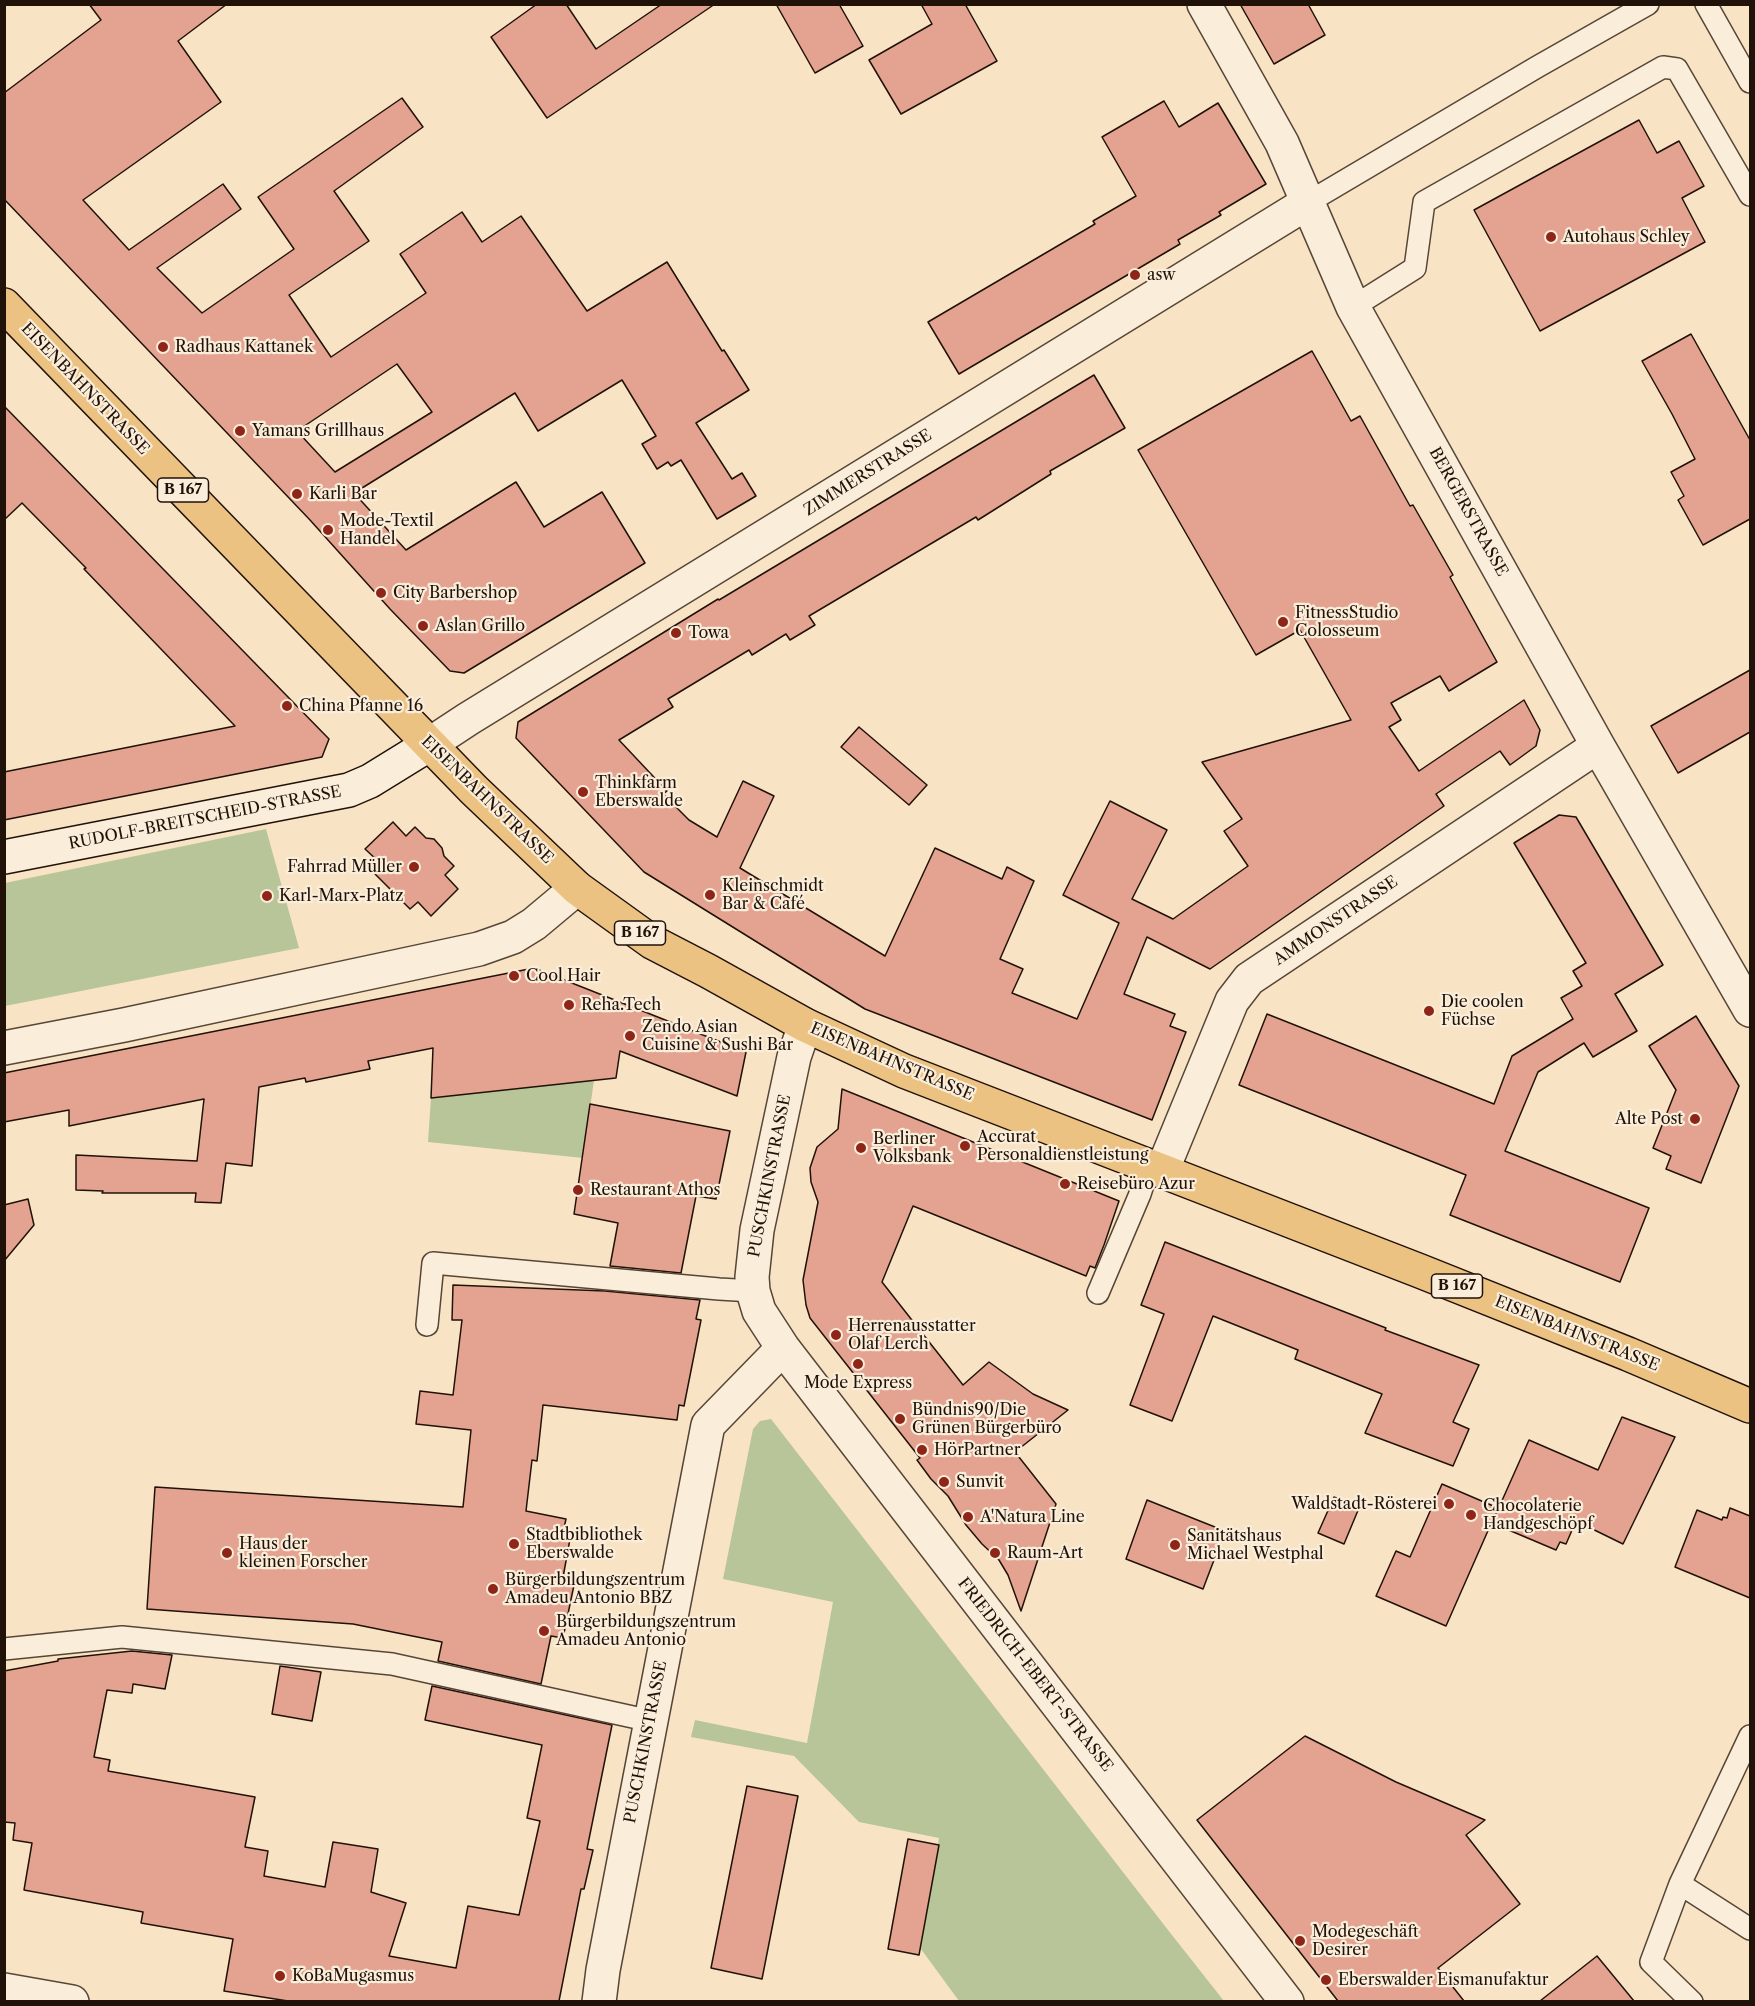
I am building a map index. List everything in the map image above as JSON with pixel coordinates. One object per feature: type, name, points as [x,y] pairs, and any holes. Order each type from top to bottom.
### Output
[{"type":"main road","name":"EISENBAHNSTRASSE","points":[[4,306],[474,790],[578,888],[652,942],[805,1025],[911,1074],[1606,1345],[1750,1406]]},
{"type":"street","name":"BERGERSTRASSE","points":[[1204,4],[1282,142],[1353,307],[1598,746],[1750,1010]]},
{"type":"street","name":"ZIMMERSTRASSE","points":[[430,744],[1307,203]]},
{"type":"street","name":"RUDOLF-BREITSCHEID-STRASSE","points":[[4,856],[349,790],[370,781],[430,744]]},
{"type":"street","name":"AMMONSTRASSE","points":[[1156,1168],[1232,1001],[1249,979],[1598,746]]},
{"type":"street","points":[[4,1048],[136,1023],[479,949],[513,937],[534,924],[578,888]]},
{"type":"street","name":"PUSCHKINSTRASSE","points":[[599,2001],[605,1958],[708,1425],[783,1348],[759,1311],[753,1291],[752,1277],[757,1230],[794,1057],[805,1025]]},
{"type":"street","name":"FRIEDRICH-EBERT-STRASSE","points":[[783,1348],[1287,2001]]},
{"type":"street","points":[[4,1990],[72,2001]]},
{"type":"lane","points":[[1307,203],[1648,4]]},
{"type":"lane","points":[[1706,4],[1750,82]]},
{"type":"lane","points":[[1353,307],[1415,268],[1424,202],[1663,67],[1677,69],[1750,195]]},
{"type":"lane","points":[[1098,1293],[1140,1194],[1156,1168]]},
{"type":"lane","points":[[427,1325],[434,1263],[719,1290],[753,1291]]},
{"type":"lane","points":[[4,1649],[122,1637],[392,1664],[651,1721]]},
{"type":"lane","points":[[1692,2001],[1651,1962],[1680,1884],[1750,1736]]},
{"type":"lane","points":[[1680,1884],[1750,1929]]},
{"type":"green space","points":[[266,829],[299,948],[5,1006],[5,883]]},
{"type":"green space","points":[[594,1080],[583,1158],[428,1142],[431,1098]]},
{"type":"green space","points":[[771,1419],[1224,2001],[959,2001],[921,1949],[939,1838],[859,1822],[794,1756],[691,1737],[695,1720],[807,1743],[833,1602],[723,1579],[753,1429],[760,1421]]},
{"type":"building","points":[[89,4],[227,4],[178,41],[221,102],[83,200],[129,250],[223,184],[241,209],[157,268],[202,313],[294,249],[258,197],[402,98],[423,127],[334,191],[369,241],[289,295],[331,357],[426,293],[400,254],[462,212],[482,242],[521,216],[587,311],[667,262],[749,390],[696,423],[732,479],[742,473],[756,496],[717,519],[681,460],[671,466],[668,462],[657,469],[642,444],[656,436],[622,380],[538,431],[515,393],[354,493],[406,550],[516,482],[544,527],[602,492],[645,563],[464,673],[450,671],[390,609],[310,520],[4,199],[4,93],[101,20]],"holes":[[[397,364],[432,412],[335,472],[297,431]]]},
{"type":"building","points":[[537,4],[566,4],[596,49],[662,4],[715,4],[547,118],[491,37]]},
{"type":"building","points":[[776,4],[839,4],[863,46],[815,73]]},
{"type":"building","points":[[921,4],[965,4],[997,61],[901,114],[869,60],[932,24]]},
{"type":"building","points":[[1240,4],[1308,4],[1325,35],[1274,64]]},
{"type":"building","points":[[1164,101],[1179,127],[1218,103],[1266,184],[1219,212],[1221,215],[1178,240],[1180,244],[959,374],[928,322],[1095,224],[1093,221],[1136,196],[1102,137]]},
{"type":"building","points":[[1639,120],[1657,153],[1679,141],[1704,186],[1682,198],[1705,242],[1540,331],[1474,210]]},
{"type":"building","points":[[1691,334],[1750,440],[1750,519],[1703,545],[1678,500],[1684,496],[1671,472],[1695,459],[1642,361]]},
{"type":"building","points":[[1312,351],[1351,421],[1360,416],[1410,506],[1413,505],[1453,575],[1450,577],[1497,662],[1449,691],[1440,676],[1391,703],[1401,720],[1389,727],[1419,771],[1524,700],[1540,730],[1536,746],[1510,765],[1500,751],[1436,794],[1444,806],[1210,969],[1147,937],[1124,994],[1175,1014],[1170,1026],[1186,1032],[1152,1120],[865,1009],[644,872],[516,738],[518,722],[718,599],[1094,375],[1125,428],[1050,471],[1051,474],[978,520],[976,517],[809,616],[815,625],[790,640],[786,634],[752,655],[749,650],[668,699],[673,707],[619,740],[667,791],[663,794],[689,820],[717,837],[743,781],[774,796],[740,868],[885,956],[935,848],[1002,879],[1007,867],[1034,881],[1000,959],[1023,969],[1012,993],[1077,1019],[1119,923],[1063,895],[1110,801],[1167,830],[1132,899],[1173,919],[1248,866],[1224,831],[1242,819],[1202,762],[1351,720],[1300,630],[1256,655],[1138,450]]},
{"type":"building","points":[[4,406],[329,739],[322,757],[4,820],[4,772],[235,726],[22,503],[4,520]]},
{"type":"building","points":[[1750,670],[1750,732],[1678,773],[1651,726]]},
{"type":"building","points":[[859,727],[927,785],[909,805],[841,747]]},
{"type":"building","points":[[1559,815],[1576,817],[1663,965],[1615,994],[1637,1031],[1593,1057],[1584,1043],[1538,1072],[1505,1151],[1649,1208],[1620,1282],[1450,1215],[1466,1175],[1239,1085],[1267,1014],[1494,1104],[1512,1056],[1573,1019],[1561,998],[1582,986],[1573,971],[1586,963],[1514,843]]},
{"type":"building","points":[[393,822],[406,836],[415,827],[426,838],[434,839],[442,848],[444,856],[454,866],[445,875],[458,889],[431,916],[418,902],[410,909],[371,870],[379,862],[365,849]]},
{"type":"building","points":[[534,968],[746,1052],[737,1096],[620,1051],[616,1078],[431,1098],[433,1048],[368,1061],[370,1069],[306,1082],[305,1078],[259,1087],[252,1166],[226,1163],[221,1203],[195,1202],[196,1193],[102,1193],[103,1191],[76,1190],[76,1155],[197,1161],[204,1099],[69,1126],[69,1110],[4,1122],[4,1073]]},
{"type":"building","name":"Alte Post","points":[[1696,1016],[1739,1086],[1701,1183],[1666,1169],[1671,1156],[1653,1148],[1676,1090],[1649,1046]]},
{"type":"building","points":[[842,1089],[1119,1201],[1095,1268],[1090,1266],[1086,1276],[913,1206],[882,1282],[963,1385],[989,1362],[1033,1394],[1068,1410],[1015,1452],[1056,1504],[1021,1611],[1008,1575],[999,1560],[966,1525],[948,1496],[917,1460],[920,1458],[810,1318],[803,1280],[818,1202],[811,1182],[810,1168],[817,1147],[838,1129]]},
{"type":"building","points":[[590,1104],[730,1131],[716,1199],[696,1196],[681,1273],[610,1266],[618,1223],[574,1214]]},
{"type":"building","points":[[28,1199],[34,1225],[4,1261],[4,1205]]},
{"type":"building","points":[[1165,1242],[1479,1365],[1453,1422],[1469,1429],[1453,1466],[1365,1433],[1382,1394],[1295,1359],[1298,1350],[1213,1316],[1172,1421],[1130,1405],[1164,1314],[1141,1305]]},
{"type":"building","points":[[453,1285],[605,1291],[700,1300],[696,1319],[701,1320],[684,1406],[679,1405],[677,1420],[543,1405],[537,1461],[532,1460],[526,1511],[566,1519],[562,1537],[570,1539],[562,1583],[574,1585],[563,1638],[551,1636],[541,1684],[438,1661],[442,1642],[353,1624],[147,1609],[155,1487],[463,1507],[471,1430],[416,1424],[420,1391],[453,1395],[462,1320],[452,1320]]},
{"type":"building","points":[[1622,1417],[1675,1437],[1623,1544],[1576,1521],[1566,1544],[1560,1542],[1556,1550],[1492,1523],[1529,1440],[1598,1470]]},
{"type":"building","points":[[1442,1484],[1498,1508],[1446,1626],[1376,1596],[1396,1551],[1410,1557]]},
{"type":"building","points":[[1334,1497],[1359,1508],[1344,1544],[1318,1533]]},
{"type":"building","name":"Sanitätshaus Michael Westphal","points":[[1147,1500],[1225,1531],[1203,1589],[1126,1559]]},
{"type":"building","points":[[1730,1508],[1750,1516],[1750,1598],[1675,1567],[1697,1510],[1722,1520],[1723,1517],[1727,1518]]},
{"type":"building","points":[[132,1651],[172,1655],[165,1689],[133,1684],[132,1693],[107,1690],[94,1757],[110,1760],[108,1771],[255,1797],[245,1847],[268,1851],[264,1876],[325,1887],[333,1842],[378,1849],[371,1892],[406,1903],[389,1956],[456,1968],[468,1906],[519,1915],[540,1821],[527,1818],[542,1745],[425,1720],[432,1686],[612,1725],[587,1849],[593,1850],[584,1889],[581,1889],[559,2001],[288,2001],[224,1991],[233,1939],[141,1923],[143,1912],[24,1890],[32,1843],[13,1840],[15,1823],[4,1822],[4,1671],[58,1661],[58,1659]]},
{"type":"building","points":[[280,1666],[321,1672],[312,1721],[272,1714]]},
{"type":"building","points":[[1305,1736],[1396,1782],[1485,1820],[1466,1835],[1520,1904],[1438,1968],[1464,2001],[1338,2001],[1197,1820]]},
{"type":"building","points":[[747,1786],[798,1796],[762,1979],[711,1968]]},
{"type":"building","points":[[908,1839],[939,1845],[919,1955],[888,1949]]},
{"type":"building","points":[[1597,1956],[1634,2001],[1540,2001]]},
{"type":"place","name":"Autohaus Schley","points":[[1551,237]]},
{"type":"place","name":"asw","points":[[1135,275]]},
{"type":"place","name":"Radhaus Kattanek","points":[[163,347]]},
{"type":"place","name":"Yamans Grillhaus","points":[[240,431]]},
{"type":"place","name":"Karli Bar","points":[[297,494]]},
{"type":"place","name":"Mode-Textil Handel","points":[[328,530]]},
{"type":"place","name":"City Barbershop","points":[[381,593]]},
{"type":"place","name":"FitnessStudio Colosseum","points":[[1283,622]]},
{"type":"place","name":"Aslan Grillo","points":[[423,626]]},
{"type":"place","name":"Towa","points":[[676,633]]},
{"type":"place","name":"China Pfanne 16","points":[[287,706]]},
{"type":"place","name":"Thinkfarm Eberswalde","points":[[583,792]]},
{"type":"place","name":"Fahrrad Müller","points":[[414,867]]},
{"type":"place","name":"Kleinschmidt Bar & Café","points":[[710,895]]},
{"type":"place","name":"Karl-Marx-Platz","points":[[267,896]]},
{"type":"place","name":"Cool Hair","points":[[514,976]]},
{"type":"place","name":"Reha.Tech","points":[[569,1005]]},
{"type":"place","name":"Die coolen Füchse","points":[[1429,1011]]},
{"type":"place","name":"Zendo Asian Cuisine & Sushi Bar","points":[[630,1036]]},
{"type":"place","name":"Alte Post","points":[[1695,1119]]},
{"type":"place","name":"Accurat Personaldienstleistung","points":[[965,1146]]},
{"type":"place","name":"Berliner Volksbank","points":[[861,1148]]},
{"type":"place","name":"Reisebüro Azur","points":[[1065,1184]]},
{"type":"place","name":"Restaurant Athos","points":[[578,1190]]},
{"type":"place","name":"Herrenausstatter Olaf Lerch","points":[[836,1335]]},
{"type":"place","name":"Mode Express","points":[[858,1364]]},
{"type":"place","name":"Bündnis90/Die Grünen Bürgerbüro","points":[[900,1419]]},
{"type":"place","name":"HörPartner","points":[[922,1450]]},
{"type":"place","name":"Sunvit","points":[[944,1482]]},
{"type":"place","name":"Waldstadt-Rösterei","points":[[1449,1504]]},
{"type":"place","name":"Chocolaterie Handgeschöpf","points":[[1471,1515]]},
{"type":"place","name":"A'Natura Line","points":[[968,1517]]},
{"type":"place","name":"Stadtbibliothek Eberswalde","points":[[514,1544]]},
{"type":"place","name":"Sanitätshaus Michael Westphal","points":[[1175,1545]]},
{"type":"place","name":"Haus der kleinen Forscher","points":[[227,1553]]},
{"type":"place","name":"Raum-Art","points":[[995,1553]]},
{"type":"place","name":"Bürgerbildungszentrum Amadeu Antonio BBZ","points":[[493,1589]]},
{"type":"place","name":"Bürgerbildungszentrum Amadeu Antonio","points":[[544,1631]]},
{"type":"place","name":"Modegeschäft Desirer","points":[[1300,1941]]},
{"type":"place","name":"KoBaMugasmus","points":[[280,1976]]},
{"type":"place","name":"Eberswalder Eismanufaktur","points":[[1326,1980]]}]
